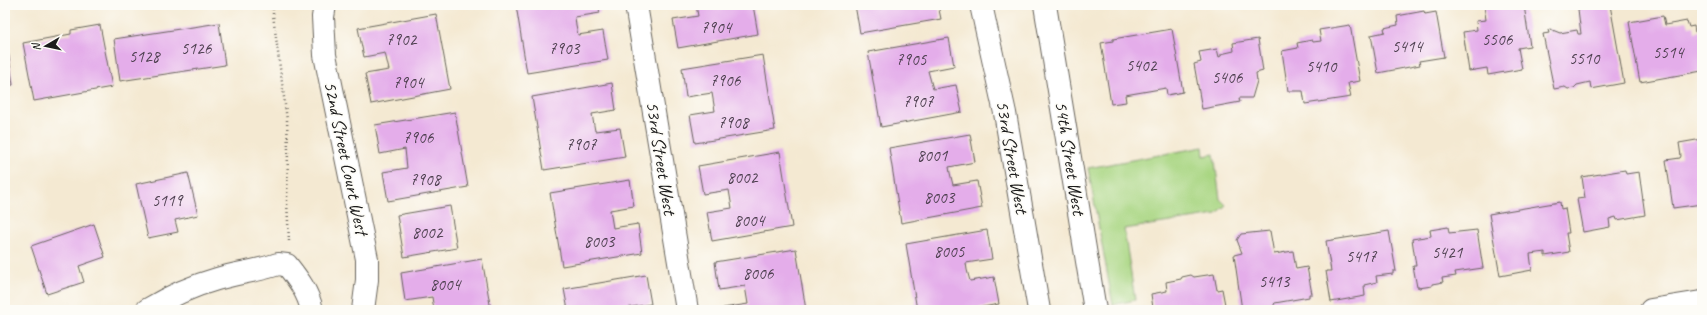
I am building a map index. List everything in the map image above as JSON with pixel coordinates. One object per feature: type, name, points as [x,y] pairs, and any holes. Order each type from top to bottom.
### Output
[{"type":"street","name":"52nd Street Court West","points":[[325,5],[323,16],[325,55],[367,259],[367,280],[363,310]]},
{"type":"street","name":"53rd Street West","points":[[636,5],[687,310]]},
{"type":"street","name":"53rd Street West","points":[[981,5],[1005,113],[1039,310]]},
{"type":"street","name":"54th Street West","points":[[1045,5],[1095,310]]},
{"type":"street","points":[[147,310],[170,295],[192,286],[278,264],[287,265],[292,270],[306,290],[312,310]]},
{"type":"street","points":[[1651,310],[1701,302]]},
{"type":"path","points":[[273,5],[273,15],[287,120],[287,202],[292,270]]},
{"type":"green space","points":[[1203,147],[1204,156],[1214,154],[1220,199],[1226,205],[1216,215],[1124,229],[1135,300],[1113,305],[1088,168]]},
{"type":"building","points":[[516,5],[598,5],[600,13],[575,17],[576,26],[578,35],[603,31],[608,60],[527,73]]},
{"type":"building","points":[[696,5],[753,5],[758,34],[678,48],[673,20],[698,16]]},
{"type":"building","points":[[855,5],[938,5],[941,19],[860,33]]},
{"type":"building","points":[[1484,5],[1524,5],[1530,46],[1518,48],[1522,69],[1488,75],[1487,68],[1469,71],[1463,32],[1477,30],[1476,21],[1486,20]]},
{"type":"building","points":[[1610,5],[1624,83],[1591,89],[1590,82],[1577,85],[1574,88],[1568,89],[1565,87],[1554,89],[1543,34],[1549,33],[1548,30],[1550,29],[1560,33],[1577,30],[1578,34],[1581,34],[1578,9]]},
{"type":"building","points":[[1424,11],[1425,14],[1436,12],[1444,57],[1419,61],[1420,65],[1378,73],[1371,35],[1385,32],[1384,28],[1398,25],[1397,16]]},
{"type":"building","points":[[436,14],[450,89],[371,104],[365,74],[389,70],[385,53],[364,57],[358,28]]},
{"type":"building","points":[[1663,16],[1665,25],[1687,21],[1689,27],[1694,26],[1695,32],[1702,31],[1702,71],[1640,82],[1629,22]]},
{"type":"building","points":[[219,23],[225,65],[120,81],[114,39]]},
{"type":"building","points":[[100,25],[112,87],[34,101],[23,43],[71,34],[71,30]]},
{"type":"building","points":[[1350,25],[1360,81],[1348,83],[1351,97],[1305,104],[1303,91],[1288,91],[1282,51],[1298,48],[1297,43],[1312,40],[1313,42],[1321,41],[1319,30]]},
{"type":"building","points":[[1172,29],[1183,92],[1167,95],[1166,88],[1125,95],[1126,102],[1111,104],[1101,43],[1113,41],[1113,39]]},
{"type":"building","points":[[949,38],[954,66],[928,71],[933,89],[956,85],[962,112],[881,127],[868,52]]},
{"type":"building","points":[[1258,39],[1263,71],[1256,73],[1257,81],[1252,98],[1239,98],[1240,102],[1202,109],[1194,64],[1201,62],[1199,52],[1217,49],[1219,57],[1221,54],[1234,51],[1233,43]]},
{"type":"building","points":[[5,50],[8,50],[13,85],[5,86]]},
{"type":"building","points":[[763,55],[775,130],[695,143],[690,115],[715,111],[712,93],[686,97],[682,68]]},
{"type":"building","points":[[612,83],[616,110],[592,114],[595,131],[620,128],[625,157],[544,170],[532,97]]},
{"type":"building","points":[[455,112],[468,187],[388,201],[383,172],[407,168],[405,149],[380,154],[375,125]]},
{"type":"building","points":[[970,134],[975,162],[949,167],[953,185],[977,181],[982,208],[901,223],[889,148]]},
{"type":"building","points":[[1702,139],[1702,204],[1673,208],[1666,160],[1680,158],[1679,143]]},
{"type":"building","points":[[780,152],[792,227],[712,241],[707,212],[732,208],[729,190],[703,194],[698,166]]},
{"type":"building","points":[[1625,170],[1626,174],[1639,172],[1645,215],[1617,220],[1616,217],[1609,219],[1610,227],[1583,232],[1577,199],[1585,198],[1582,177]]},
{"type":"building","points":[[188,173],[198,215],[175,220],[178,232],[148,238],[136,184]]},
{"type":"building","points":[[630,180],[634,206],[610,210],[613,228],[638,224],[642,253],[562,266],[550,193]]},
{"type":"building","points":[[1560,202],[1561,209],[1565,208],[1569,233],[1566,233],[1569,252],[1545,256],[1545,252],[1530,254],[1532,270],[1500,276],[1489,214]]},
{"type":"building","points":[[450,206],[457,248],[404,257],[397,215]]},
{"type":"building","points":[[94,224],[105,257],[79,266],[84,282],[47,294],[31,246]]},
{"type":"building","points":[[1448,227],[1449,233],[1477,230],[1483,268],[1455,272],[1456,276],[1442,278],[1443,282],[1432,284],[1432,286],[1419,288],[1417,287],[1413,266],[1416,266],[1412,239],[1431,236],[1430,230]]},
{"type":"building","points":[[987,230],[992,259],[966,263],[967,270],[970,281],[994,277],[999,304],[967,310],[917,310],[906,244]]},
{"type":"building","points":[[1270,231],[1274,254],[1293,251],[1296,269],[1307,267],[1312,294],[1309,294],[1309,297],[1275,303],[1275,310],[1242,310],[1234,255],[1242,253],[1237,240],[1241,234]]},
{"type":"building","points":[[1389,231],[1396,271],[1393,271],[1393,274],[1376,276],[1377,282],[1364,285],[1365,296],[1331,302],[1326,271],[1331,271],[1326,241]]},
{"type":"building","points":[[796,249],[806,310],[723,310],[723,308],[748,304],[745,286],[719,290],[715,262]]},
{"type":"building","points":[[482,259],[491,310],[434,310],[432,297],[405,301],[401,273]]},
{"type":"building","points":[[1214,274],[1217,290],[1222,289],[1226,310],[1148,310],[1153,308],[1151,294],[1167,291],[1166,282],[1191,275],[1194,277]]},
{"type":"building","points":[[646,275],[651,304],[625,308],[625,310],[568,310],[564,289]]}]
